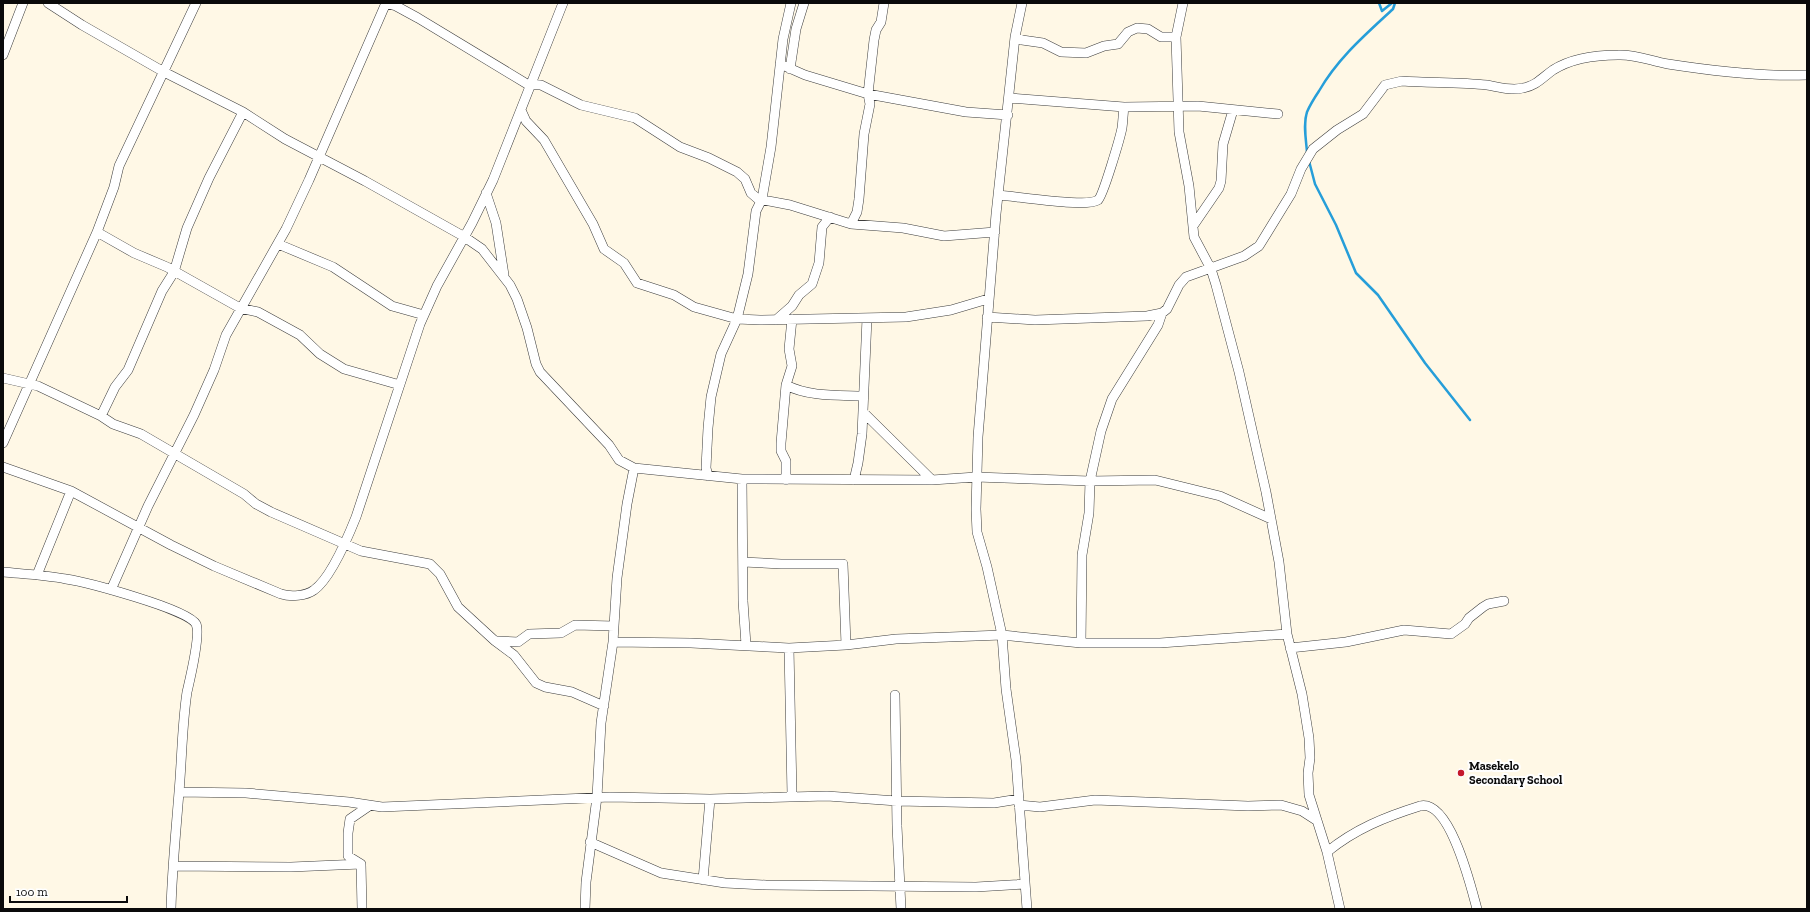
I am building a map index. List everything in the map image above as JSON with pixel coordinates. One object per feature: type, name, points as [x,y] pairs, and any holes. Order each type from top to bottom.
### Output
[{"type":"street","points":[[3,55],[23,3]]},
{"type":"street","points":[[48,3],[82,25],[164,72],[243,112],[285,139],[463,236],[482,249],[505,278],[517,299],[527,328],[536,364],[540,372],[608,445],[619,460],[634,468],[742,479],[786,480],[932,480],[976,477],[1090,481],[1143,479],[1165,481],[1224,497],[1271,518]]},
{"type":"street","points":[[3,443],[97,232],[114,187],[119,166],[196,3]]},
{"type":"street","points":[[111,590],[138,527],[214,370],[226,335],[240,308],[251,293],[278,244],[309,180],[318,156],[386,3],[414,16],[523,82],[531,85],[541,85],[581,105],[635,118],[680,147],[709,158],[737,172],[745,180],[751,193],[755,197],[790,204],[851,224],[903,228],[944,236],[994,232]]},
{"type":"street","points":[[708,476],[706,468],[711,397],[721,354],[736,319],[750,260],[756,211],[762,199],[776,116],[783,39],[791,3]]},
{"type":"street","points":[[790,69],[796,29],[804,3]]},
{"type":"street","points":[[851,224],[857,212],[859,199],[864,134],[870,104],[868,94],[875,33],[881,22],[884,3]]},
{"type":"street","points":[[1022,3],[1015,37],[1010,98],[994,232],[976,477],[977,532],[987,567],[1002,635],[1006,689],[1013,730],[1027,909]]},
{"type":"street","points":[[1183,3],[1176,37],[1177,106],[1179,132],[1189,186],[1193,226],[1196,242],[1211,269],[1255,438],[1279,562],[1287,634],[1302,694],[1308,732],[1310,758],[1308,784],[1316,820],[1327,852],[1340,909]]},
{"type":"street","points":[[3,467],[72,491],[214,566],[281,594],[290,596],[305,594],[316,589],[344,545],[356,517],[424,315],[437,286],[463,236],[472,223],[493,180],[563,4]]},
{"type":"street","points":[[1015,37],[1022,40],[1043,43],[1061,52],[1086,53],[1104,46],[1118,44],[1128,32],[1137,28],[1148,29],[1161,37],[1176,37]]},
{"type":"street","points":[[987,317],[1034,320],[1147,316],[1162,313],[1167,310],[1182,281],[1192,274],[1211,269],[1244,256],[1259,246],[1291,194],[1301,169],[1313,149],[1337,130],[1363,114],[1382,87],[1389,83],[1402,81],[1488,85],[1512,89],[1522,88],[1532,86],[1554,70],[1571,61],[1615,55],[1633,56],[1668,64],[1736,72],[1791,76],[1807,75]]},
{"type":"street","points":[[780,64],[790,69],[868,94],[966,112],[1008,115]]},
{"type":"street","points":[[1010,98],[1124,107],[1198,106],[1278,114]]},
{"type":"street","points":[[998,194],[1080,202],[1093,202],[1098,200],[1104,190],[1122,129],[1124,107]]},
{"type":"street","points":[[521,110],[526,121],[544,140],[595,228],[604,249],[624,263],[637,283],[668,293],[694,307],[736,319],[792,320],[906,317],[951,310],[988,299]]},
{"type":"street","points":[[1193,226],[1221,181],[1223,144],[1233,110]]},
{"type":"street","points":[[101,416],[115,387],[128,370],[162,291],[174,272],[187,228],[209,178],[243,112]]},
{"type":"street","points":[[486,193],[496,223],[505,278]]},
{"type":"street","points":[[776,320],[792,306],[799,295],[812,284],[819,264],[820,233],[823,225],[830,217]]},
{"type":"street","points":[[97,232],[240,308],[258,312],[300,335],[320,354],[344,369],[400,385]]},
{"type":"street","points":[[278,244],[333,268],[392,306],[424,315]]},
{"type":"street","points":[[1081,643],[1082,555],[1089,513],[1090,481],[1107,410],[1126,376],[1158,325],[1162,313]]},
{"type":"street","points":[[854,480],[860,453],[867,318]]},
{"type":"street","points":[[786,480],[786,461],[781,451],[782,416],[786,385],[792,366],[789,349],[792,320]]},
{"type":"street","points":[[3,378],[30,384],[101,416],[113,424],[140,434],[244,494],[256,504],[344,545],[364,552],[430,564],[440,574],[450,596],[458,607],[495,641],[519,660],[527,674],[539,685],[572,692],[604,706]]},
{"type":"street","points":[[786,385],[794,389],[813,393],[863,396]]},
{"type":"street","points":[[863,412],[932,480]]},
{"type":"street","points":[[584,909],[590,842],[597,798],[604,706],[613,642],[617,578],[627,504],[634,468]]},
{"type":"street","points":[[742,479],[743,601],[746,645]]},
{"type":"street","points":[[37,575],[72,491]]},
{"type":"street","points":[[743,562],[843,564],[846,645]]},
{"type":"street","points":[[3,572],[67,579],[111,590],[186,616],[196,623],[198,628],[184,720],[171,909]]},
{"type":"street","points":[[1290,648],[1346,642],[1404,630],[1451,634],[1465,624],[1469,618],[1483,607],[1488,604],[1504,601]]},
{"type":"street","points":[[495,641],[518,642],[530,634],[561,633],[575,625],[614,626]]},
{"type":"street","points":[[613,642],[691,643],[789,648],[846,645],[896,639],[1002,635],[1081,643],[1177,643],[1287,634]]},
{"type":"street","points":[[789,648],[792,795]]},
{"type":"street","points":[[895,695],[901,909]]},
{"type":"street","points":[[179,792],[246,793],[349,802],[370,806],[454,805],[597,798],[710,799],[792,795],[849,796],[897,801],[994,803],[1019,802],[1040,806],[1095,800],[1248,806],[1282,805],[1302,811],[1316,820]]},
{"type":"street","points":[[703,880],[710,799]]},
{"type":"street","points":[[1327,852],[1354,832],[1412,809],[1424,805],[1430,806],[1438,812],[1459,849],[1477,909]]},
{"type":"street","points":[[361,864],[348,856],[349,822],[354,815],[370,806]]},
{"type":"street","points":[[590,842],[661,873],[703,880],[766,885],[976,887],[1025,884]]},
{"type":"street","points":[[173,866],[291,867],[361,864]]},
{"type":"street","points":[[361,864],[362,909]]},
{"type":"waterway","points":[[1379,3],[1382,11],[1392,3]]},
{"type":"waterway","points":[[1307,152],[1305,121],[1307,112],[1313,101],[1326,79],[1343,57],[1393,9],[1395,3]]},
{"type":"waterway","points":[[1309,161],[1315,184],[1336,225],[1356,273],[1378,295],[1425,363],[1470,420]]},
{"type":"place","name":"Masekelo Secondary School","points":[[1461,773]]}]
